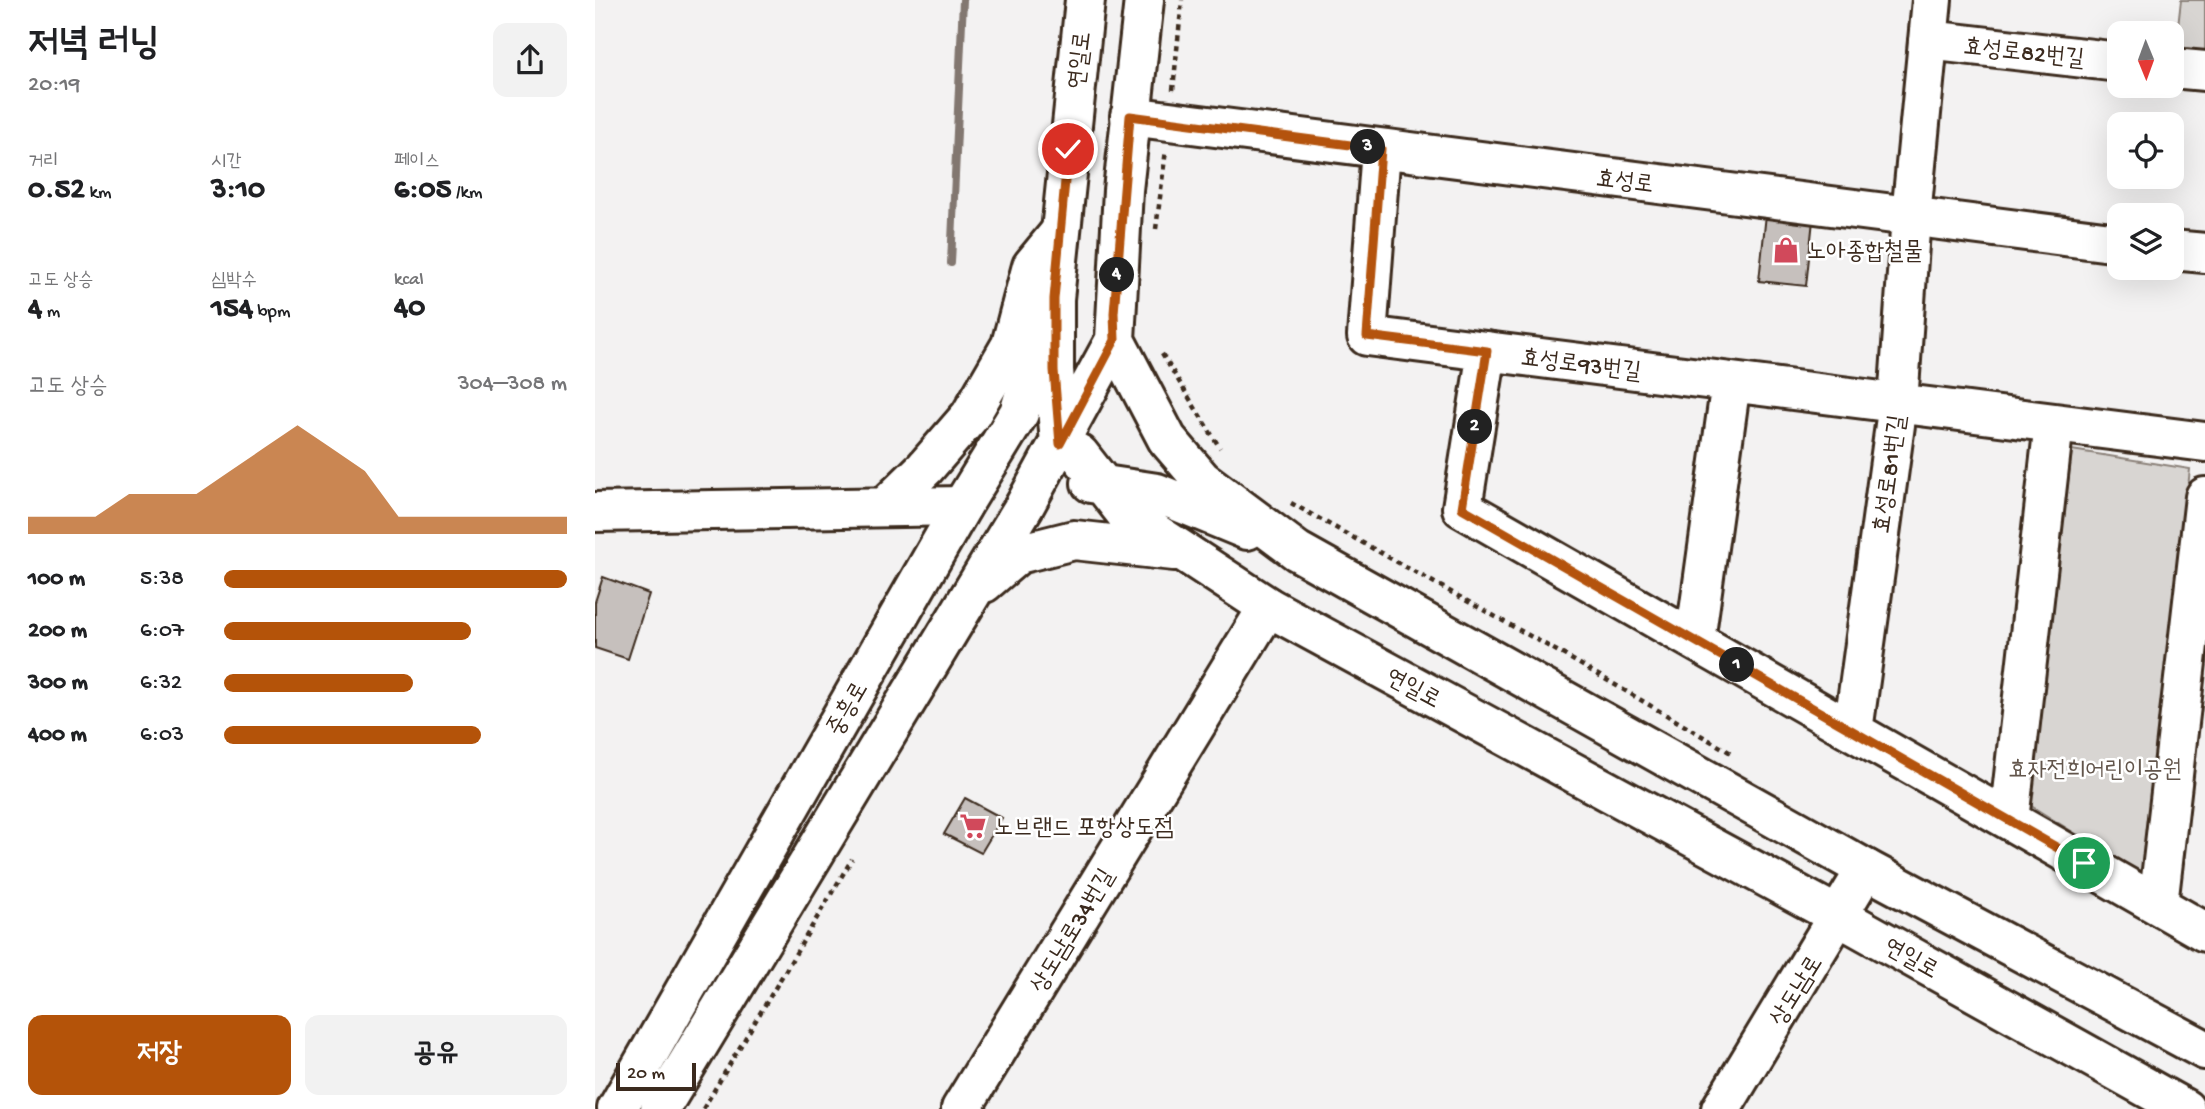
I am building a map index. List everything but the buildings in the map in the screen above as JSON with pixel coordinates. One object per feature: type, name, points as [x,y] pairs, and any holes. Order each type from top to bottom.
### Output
[{"type":"street","name":"연일로","points":[[1085,0],[1054,299],[1054,370],[1060,444],[1079,454],[1126,514],[1180,552],[1268,607],[1840,917],[2185,1109]]},
{"type":"street","points":[[1144,0],[1130,116],[1115,300],[1115,340],[1167,439],[1202,480],[1297,551]]},
{"type":"street","name":"효성로82번길","points":[[1911,216],[1932,0]]},
{"type":"street","name":"효성로82번길","points":[[1928,40],[2107,61]]},
{"type":"street","points":[[2184,69],[2205,71]]},
{"type":"street","name":"효성로","points":[[1130,116],[2107,241]]},
{"type":"street","name":"효성로93번길","points":[[1381,149],[1367,336],[2205,442]]},
{"type":"street","name":"효성로81번길","points":[[1853,731],[1898,403],[1911,216]]},
{"type":"street","points":[[885,507],[925,468],[970,416],[1011,345],[1032,266],[1060,233]]},
{"type":"street","points":[[2184,251],[2205,253]]},
{"type":"street","name":"중흥로","points":[[628,1105],[962,506],[1019,413],[1054,299]]},
{"type":"street","name":"중흥로","points":[[660,1109],[1038,482],[1115,340]]},
{"type":"street","points":[[1487,351],[1462,508],[2205,932]]},
{"type":"street","points":[[1695,641],[1731,382]]},
{"type":"street","points":[[2010,820],[2054,423]]},
{"type":"street","points":[[595,512],[962,506],[1038,482],[1101,483],[1157,493],[1297,551],[1866,869],[2205,1050]]},
{"type":"street","points":[[2158,905],[2205,497]]},
{"type":"street","points":[[967,598],[1018,554],[1074,540],[1180,552]]},
{"type":"street","name":"상도남로34번길","points":[[961,1109],[1268,607]]},
{"type":"street","name":"상도남로","points":[[1721,1109],[1840,917],[1866,869]]},
{"type":"path","points":[[703,1109],[853,857]]},
{"type":"green space","points":[[2181,0],[2205,0],[2205,57],[2184,55],[2184,21],[2179,21]]},
{"type":"green space","name":"효자전희어린이공원","points":[[2072,450],[2190,469],[2145,877],[2028,804]]},
{"type":"waterway","points":[[951,263],[963,0]]},
{"type":"place","name":"노아종합철물","points":[[1786,250]]},
{"type":"place","name":"노브랜드 포항상도점","points":[[973,826]]},
{"type":"route","points":[[1068,149],[1054,299],[1054,370],[1060,444],[1115,340],[1114,313],[1130,116],[1381,149],[1367,336],[1487,351],[1462,508],[2084,863]]}]
